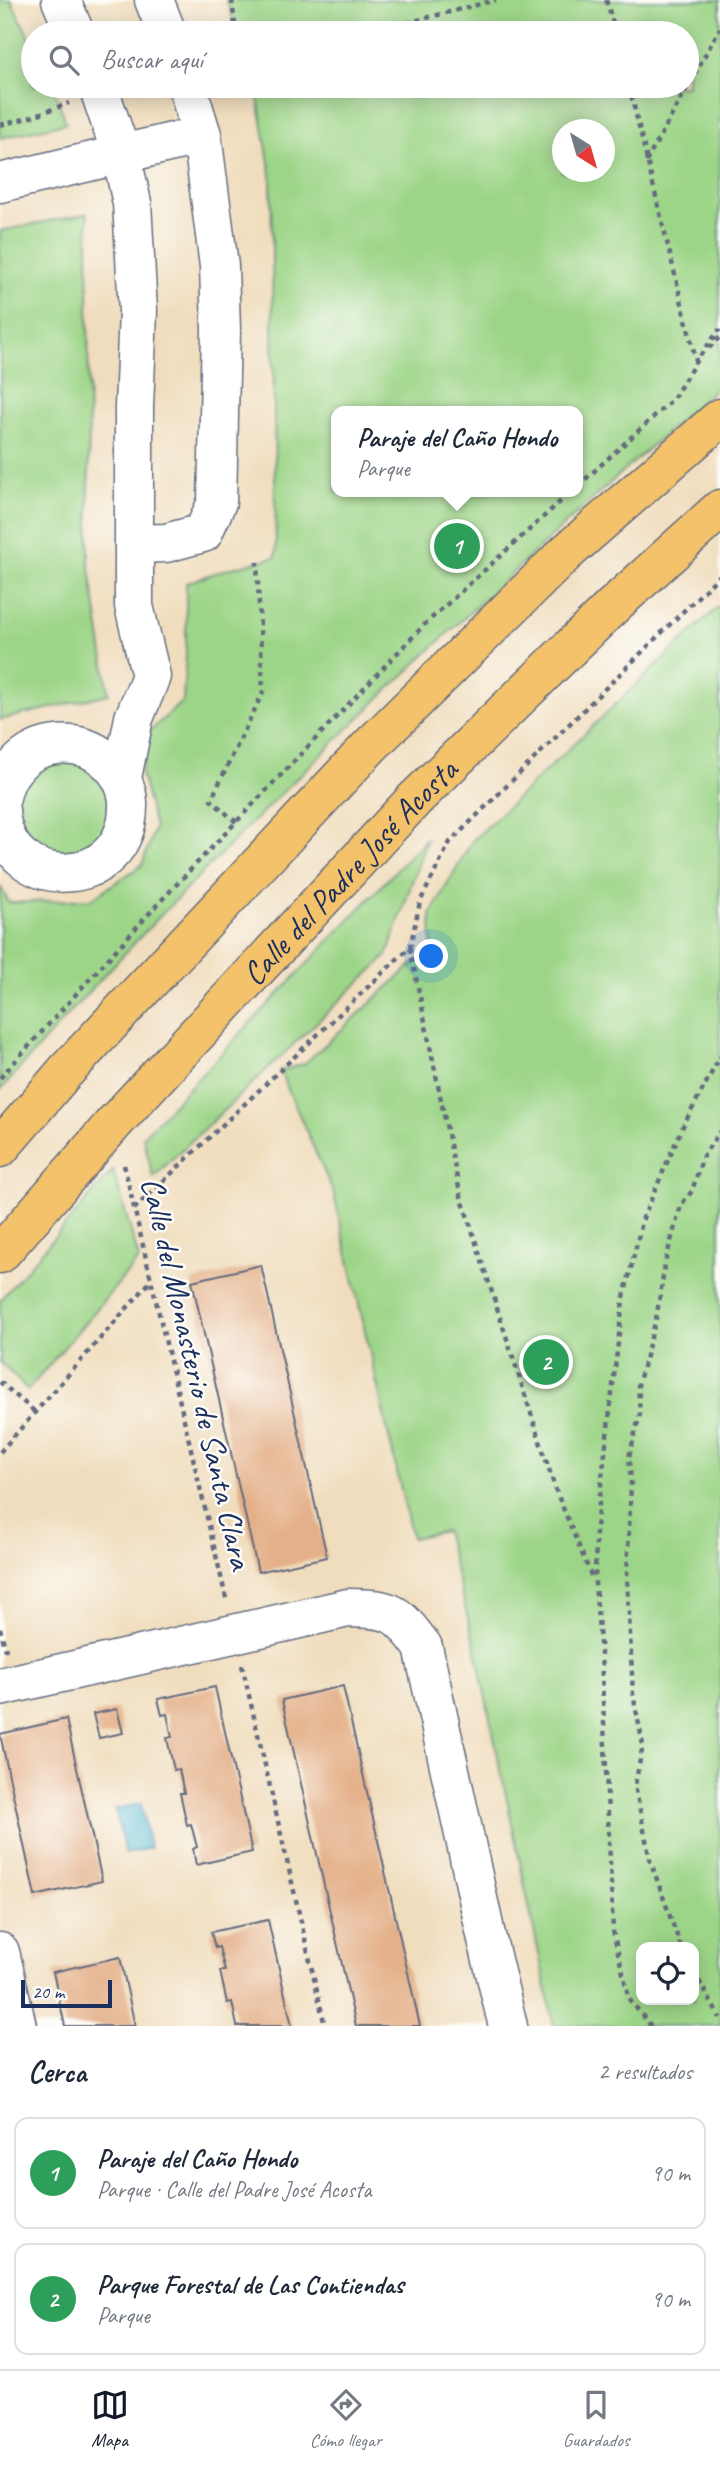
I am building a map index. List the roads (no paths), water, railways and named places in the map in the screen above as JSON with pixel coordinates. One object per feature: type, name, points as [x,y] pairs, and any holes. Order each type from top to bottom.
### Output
[{"type":"highway","name":"Calle del Padre José Acosta","points":[[0,1148],[65,1072],[371,745],[566,553],[720,418]]},
{"type":"highway","name":"Calle del Padre José Acosta","points":[[0,1254],[114,1123],[414,800],[615,604],[720,509]]},
{"type":"street","points":[[61,0],[70,21]]},
{"type":"street","points":[[154,0],[162,21]]},
{"type":"street","points":[[102,98],[121,153],[132,203],[138,312],[134,407],[134,606],[152,676],[134,718],[122,778]]},
{"type":"street","points":[[134,544],[166,542],[202,533],[216,502],[221,330],[219,266],[202,135],[191,98]]},
{"type":"street","points":[[0,183],[202,135]]},
{"type":"street","points":[[88,748],[134,718]]},
{"type":"street","points":[[69,744],[88,748],[102,755],[122,778],[129,799],[128,821],[120,842],[106,858],[87,869],[65,874],[44,871],[24,861],[9,845],[1,825],[1,794],[16,765],[31,753],[49,746],[69,744]]},
{"type":"street","points":[[0,1687],[348,1608],[390,1611],[403,1620],[423,1647],[508,2026]]},
{"type":"street","points":[[0,1952],[17,2026]]},
{"type":"water","points":[[141,1804],[150,1848],[125,1854],[115,1809]]},
{"type":"place","name":"Paraje del Caño Hondo","points":[[457,546]]},
{"type":"place","name":"Parque Forestal de Las Contiendas","points":[[546,1362]]}]
